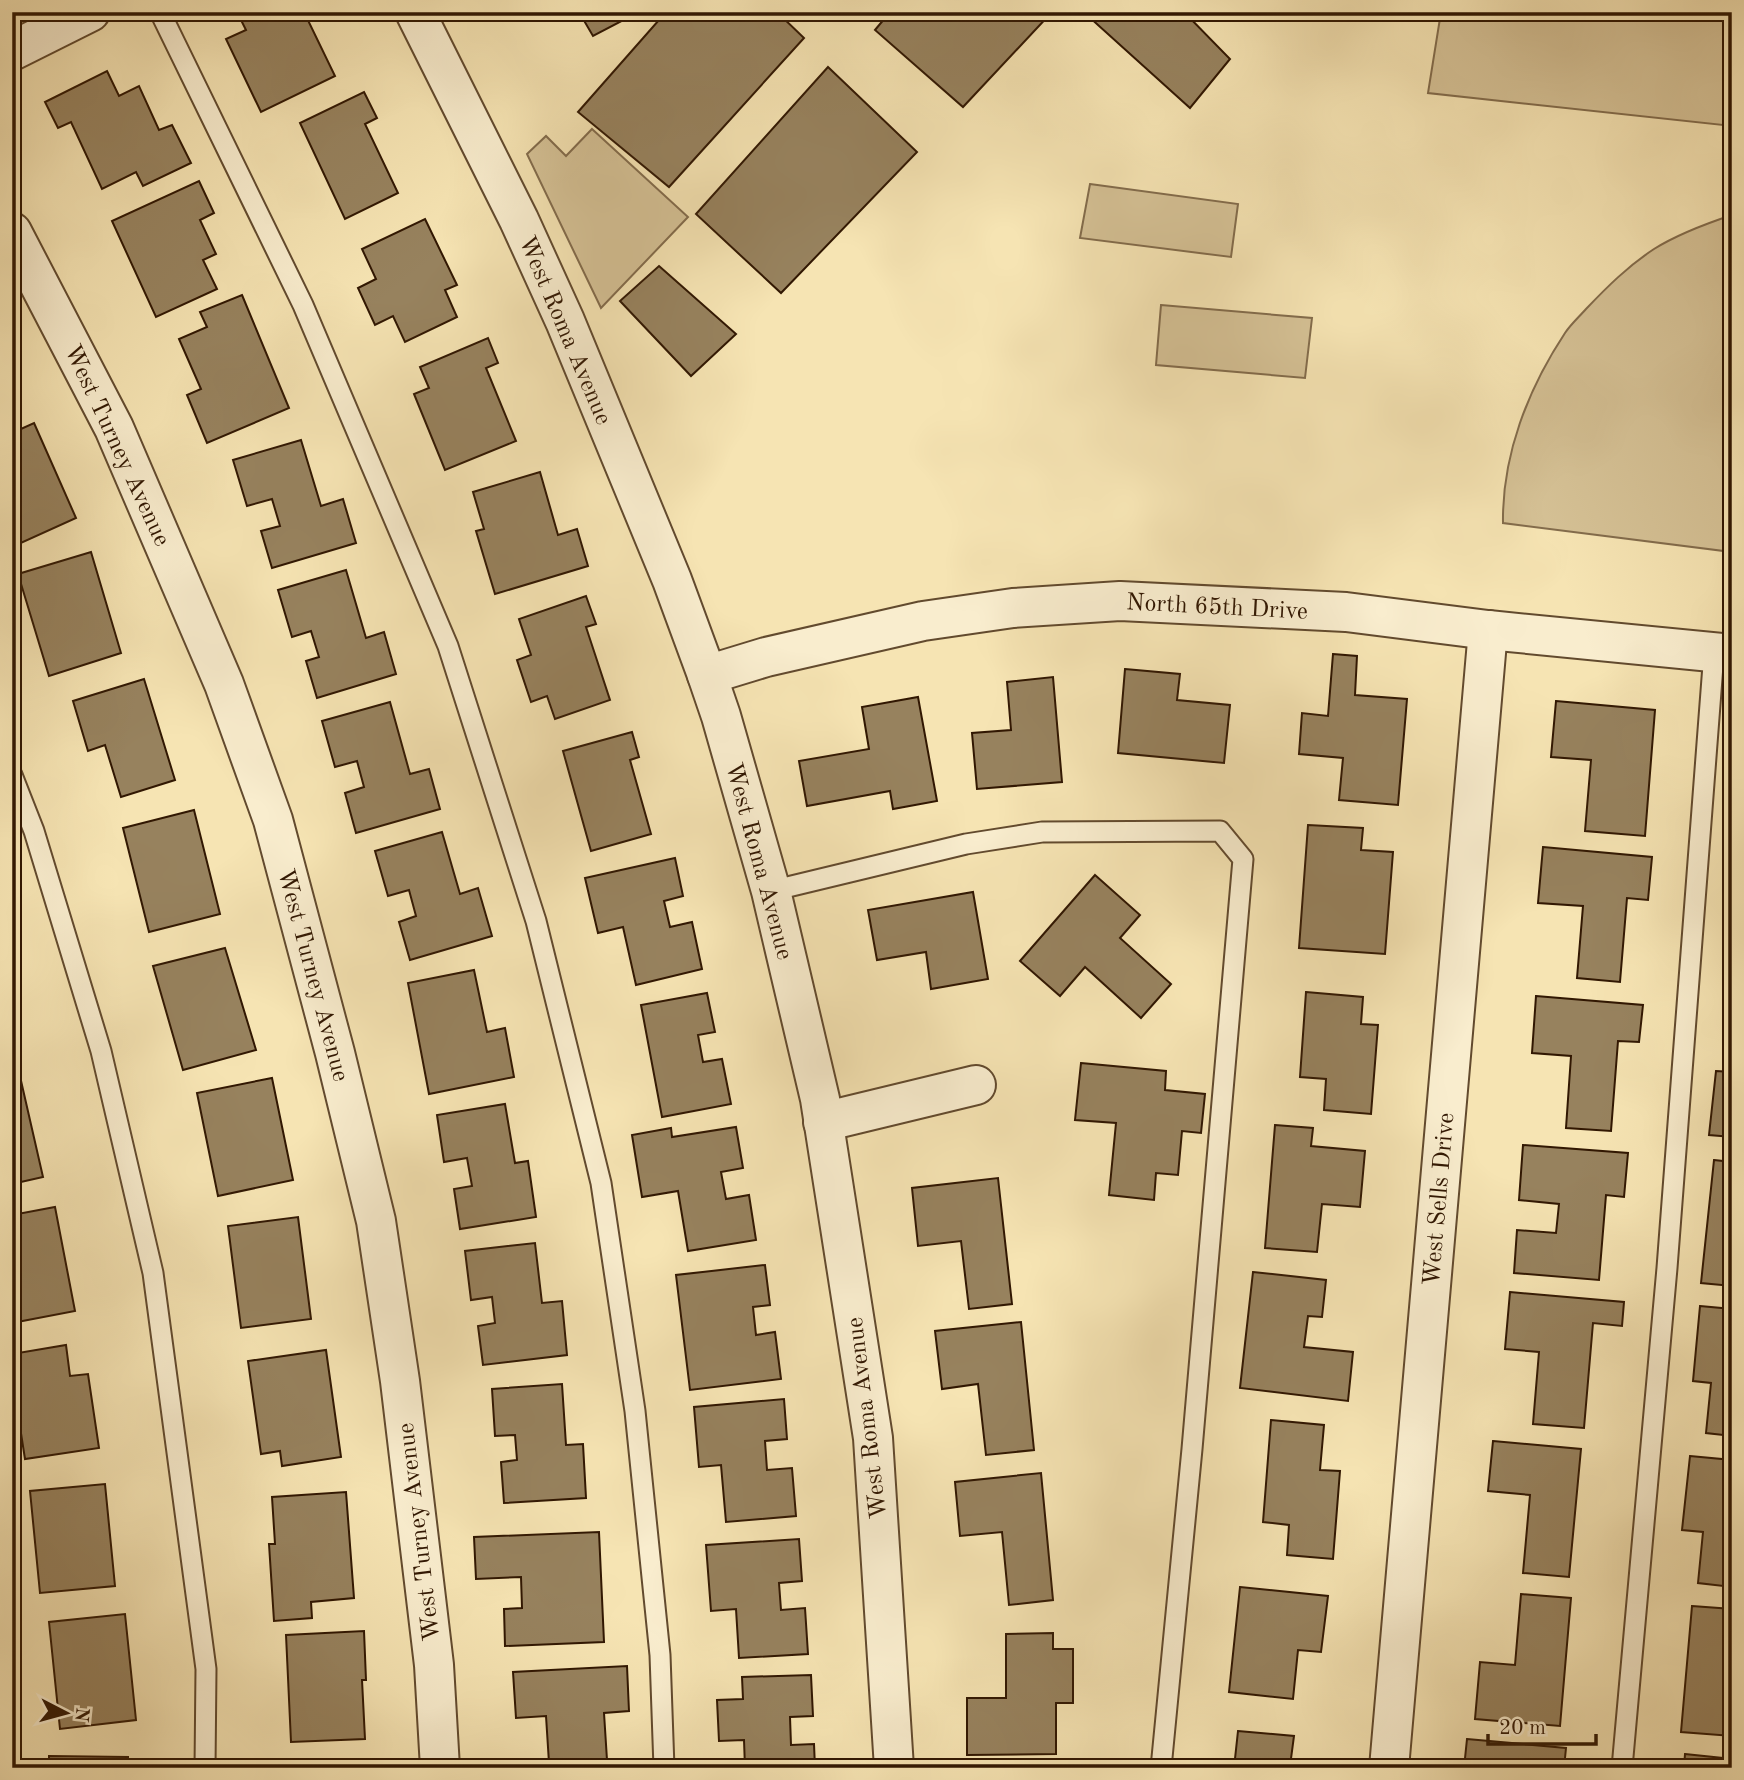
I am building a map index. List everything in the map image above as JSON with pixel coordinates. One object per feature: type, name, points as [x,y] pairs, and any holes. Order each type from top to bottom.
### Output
[{"type":"street","points":[[12,51],[90,12]]},
{"type":"street","name":"West Roma Avenue","points":[[415,12],[519,220],[565,321],[672,580],[707,675],[771,891],[820,1099],[873,1438],[894,1768]]},
{"type":"street","name":"West Turney Avenue","points":[[12,232],[114,428],[224,684],[273,820],[376,1221],[400,1381],[434,1665],[440,1768]]},
{"type":"street","name":"North 65th Drive","points":[[707,675],[766,657],[923,621],[1013,608],[1120,601],[1346,612],[1488,630],[1723,653]]},
{"type":"street","name":"West Sells Drive","points":[[1389,1768],[1488,630]]},
{"type":"street","points":[[823,1122],[976,1085]]},
{"type":"lane","points":[[160,12],[303,304],[443,633],[536,921],[603,1196],[635,1411],[660,1655],[664,1768]]},
{"type":"lane","points":[[1622,1768],[1723,653]]},
{"type":"lane","points":[[12,775],[34,831],[101,1051],[153,1273],[206,1669],[205,1768]]},
{"type":"lane","points":[[771,891],[966,844],[1042,832],[1220,831],[1243,859],[1161,1768]]},
{"type":"shaded area","points":[[1441,12],[1732,12],[1732,126],[1428,93]]},
{"type":"shaded area","points":[[592,129],[688,217],[601,308],[527,154],[546,136],[566,156]]},
{"type":"shaded area","points":[[1090,184],[1238,204],[1231,257],[1080,238]]},
{"type":"shaded area","points":[[1732,215],[1732,552],[1503,523],[1507,472],[1512,448],[1529,400],[1567,330],[1610,285],[1644,256],[1682,234]]},
{"type":"shaded area","points":[[1161,305],[1312,318],[1305,378],[1156,365]]},
{"type":"building","points":[[237,12],[304,12],[335,76],[261,112],[226,39],[246,30]]},
{"type":"building","points":[[579,12],[636,12],[637,13],[593,36]]},
{"type":"building","points":[[666,12],[777,12],[804,38],[669,187],[578,112]]},
{"type":"building","points":[[890,12],[1052,12],[963,107],[875,30]]},
{"type":"building","points":[[1092,12],[1184,12],[1230,59],[1190,108],[1088,16]]},
{"type":"building","points":[[1264,12],[1279,12],[1272,20]]},
{"type":"building","points":[[828,67],[917,152],[781,293],[696,214]]},
{"type":"building","points":[[107,71],[119,96],[139,86],[159,130],[172,125],[191,163],[143,186],[136,172],[102,189],[71,122],[58,128],[45,102]]},
{"type":"building","points":[[364,92],[377,118],[365,124],[398,193],[345,219],[300,123]]},
{"type":"building","points":[[199,181],[214,213],[200,220],[216,254],[203,260],[217,289],[156,317],[112,221]]},
{"type":"building","points":[[425,219],[457,285],[445,290],[457,317],[405,342],[393,316],[375,325],[358,288],[376,279],[362,249]]},
{"type":"building","points":[[659,266],[736,334],[691,376],[620,301]]},
{"type":"building","points":[[242,295],[289,408],[207,443],[187,395],[201,389],[179,339],[207,327],[200,312]]},
{"type":"building","points":[[488,338],[498,363],[486,368],[516,441],[445,470],[414,394],[429,388],[420,367]]},
{"type":"building","points":[[34,423],[76,518],[12,547],[12,433]]},
{"type":"building","points":[[301,440],[321,506],[343,499],[356,543],[272,568],[261,531],[280,526],[272,499],[247,506],[233,460]]},
{"type":"building","points":[[540,472],[558,535],[577,529],[588,566],[495,594],[476,531],[484,529],[473,492]]},
{"type":"building","points":[[91,552],[121,653],[49,676],[18,574]]},
{"type":"building","points":[[346,570],[366,638],[384,632],[396,674],[317,698],[306,661],[319,657],[311,631],[292,637],[278,590]]},
{"type":"building","points":[[586,596],[596,624],[586,627],[610,700],[555,719],[547,696],[531,702],[517,660],[531,655],[519,619]]},
{"type":"building","points":[[1333,654],[1357,656],[1355,695],[1407,699],[1398,805],[1339,800],[1343,758],[1299,754],[1302,713],[1328,716]]},
{"type":"building","points":[[1125,669],[1180,674],[1177,700],[1230,705],[1224,763],[1118,753]]},
{"type":"building","points":[[1053,677],[1062,782],[977,789],[972,733],[1011,730],[1007,682]]},
{"type":"building","points":[[144,679],[175,780],[121,797],[105,745],[88,751],[73,701]]},
{"type":"building","points":[[918,697],[937,801],[893,809],[890,791],[807,806],[799,761],[869,749],[862,707]]},
{"type":"building","points":[[1556,701],[1655,710],[1645,836],[1585,831],[1591,760],[1551,757]]},
{"type":"building","points":[[390,702],[410,774],[429,769],[440,809],[356,833],[345,793],[364,787],[357,761],[335,767],[322,721]]},
{"type":"building","points":[[632,732],[639,757],[630,760],[651,834],[591,851],[563,751]]},
{"type":"building","points":[[194,810],[220,914],[149,932],[123,828]]},
{"type":"building","points":[[1308,825],[1363,828],[1361,850],[1393,852],[1385,954],[1299,948]]},
{"type":"building","points":[[442,832],[460,894],[478,888],[492,936],[410,960],[399,922],[416,916],[409,890],[388,896],[375,851]]},
{"type":"building","points":[[1543,847],[1652,857],[1648,900],[1627,898],[1620,982],[1577,978],[1583,906],[1538,903]]},
{"type":"building","points":[[675,858],[683,896],[664,901],[670,927],[692,922],[702,969],[636,985],[623,927],[598,933],[585,878]]},
{"type":"building","points":[[1095,875],[1140,915],[1120,938],[1171,984],[1141,1018],[1085,967],[1060,996],[1020,961]]},
{"type":"building","points":[[973,892],[988,979],[931,989],[926,952],[877,960],[868,910]]},
{"type":"building","points":[[225,948],[256,1050],[183,1070],[153,966]]},
{"type":"building","points":[[474,970],[487,1032],[505,1028],[514,1077],[429,1094],[408,983]]},
{"type":"building","points":[[1306,992],[1363,997],[1361,1024],[1378,1025],[1371,1114],[1324,1110],[1326,1079],[1300,1077]]},
{"type":"building","points":[[707,993],[715,1032],[698,1035],[703,1062],[722,1059],[731,1104],[662,1117],[641,1005]]},
{"type":"building","points":[[1536,996],[1643,1005],[1639,1042],[1618,1041],[1611,1131],[1566,1128],[1571,1056],[1532,1053]]},
{"type":"building","points":[[1081,1063],[1166,1071],[1165,1090],[1205,1094],[1201,1133],[1182,1131],[1178,1175],[1156,1173],[1154,1200],[1109,1195],[1116,1123],[1075,1120]]},
{"type":"building","points":[[1716,1071],[1732,1072],[1732,1137],[1709,1135]]},
{"type":"building","points":[[19,1072],[43,1177],[12,1184],[12,1074]]},
{"type":"building","points":[[272,1078],[293,1180],[218,1196],[197,1093]]},
{"type":"building","points":[[505,1104],[515,1163],[528,1161],[536,1217],[460,1229],[454,1189],[472,1186],[467,1158],[444,1162],[437,1115]]},
{"type":"building","points":[[1275,1125],[1313,1128],[1311,1146],[1365,1151],[1360,1207],[1322,1204],[1317,1252],[1265,1248]]},
{"type":"building","points":[[736,1127],[743,1168],[721,1172],[726,1199],[749,1195],[756,1240],[688,1251],[678,1191],[642,1197],[632,1135],[671,1128],[672,1137]]},
{"type":"building","points":[[1523,1145],[1628,1153],[1624,1197],[1606,1195],[1599,1280],[1514,1273],[1517,1230],[1556,1233],[1559,1204],[1519,1200]]},
{"type":"building","points":[[1714,1160],[1732,1162],[1732,1286],[1701,1283]]},
{"type":"building","points":[[998,1178],[1012,1304],[969,1309],[961,1241],[918,1246],[912,1188]]},
{"type":"building","points":[[55,1207],[75,1311],[12,1323],[12,1215]]},
{"type":"building","points":[[298,1217],[311,1319],[241,1328],[228,1226]]},
{"type":"building","points":[[535,1243],[542,1303],[562,1301],[567,1355],[483,1365],[478,1326],[495,1323],[492,1297],[471,1300],[465,1251]]},
{"type":"building","points":[[765,1265],[770,1305],[753,1307],[756,1335],[775,1332],[781,1379],[690,1390],[676,1275]]},
{"type":"building","points":[[1253,1272],[1326,1280],[1322,1317],[1308,1316],[1304,1347],[1353,1352],[1348,1401],[1240,1388]]},
{"type":"building","points":[[1510,1292],[1624,1302],[1622,1326],[1593,1323],[1584,1428],[1533,1424],[1539,1352],[1505,1349]]},
{"type":"building","points":[[1700,1306],[1732,1309],[1732,1436],[1706,1433],[1711,1383],[1693,1381]]},
{"type":"building","points":[[1021,1322],[1034,1450],[986,1455],[978,1384],[942,1389],[935,1331]]},
{"type":"building","points":[[66,1345],[70,1376],[88,1374],[99,1448],[25,1459],[12,1376],[12,1354]]},
{"type":"building","points":[[326,1350],[341,1457],[282,1466],[280,1451],[261,1454],[248,1361]]},
{"type":"building","points":[[562,1384],[566,1445],[583,1444],[586,1498],[504,1503],[501,1462],[517,1460],[515,1435],[495,1436],[492,1389]]},
{"type":"building","points":[[784,1399],[787,1439],[765,1441],[767,1470],[792,1468],[796,1516],[726,1522],[721,1465],[699,1467],[694,1407]]},
{"type":"building","points":[[1271,1420],[1324,1425],[1320,1470],[1340,1471],[1333,1559],[1287,1555],[1289,1525],[1263,1522]]},
{"type":"building","points":[[1493,1441],[1581,1449],[1569,1577],[1523,1573],[1530,1495],[1488,1491]]},
{"type":"building","points":[[1690,1456],[1732,1460],[1732,1587],[1698,1583],[1703,1532],[1682,1530]]},
{"type":"building","points":[[1041,1473],[1053,1600],[1009,1605],[1002,1532],[960,1536],[955,1482]]},
{"type":"building","points":[[105,1484],[115,1586],[40,1593],[30,1491]]},
{"type":"building","points":[[346,1492],[354,1598],[311,1602],[312,1618],[274,1621],[269,1544],[275,1544],[272,1497]]},
{"type":"building","points":[[599,1532],[604,1642],[505,1646],[504,1609],[522,1608],[521,1577],[476,1579],[474,1537]]},
{"type":"building","points":[[799,1539],[802,1581],[779,1583],[781,1610],[805,1608],[808,1654],[739,1658],[736,1609],[711,1611],[706,1545]]},
{"type":"building","points":[[1240,1587],[1328,1596],[1321,1652],[1298,1650],[1293,1699],[1229,1692]]},
{"type":"building","points":[[1521,1594],[1571,1598],[1560,1726],[1475,1719],[1480,1662],[1515,1665]]},
{"type":"building","points":[[1692,1606],[1732,1609],[1732,1736],[1681,1732]]},
{"type":"building","points":[[125,1614],[136,1720],[60,1729],[49,1622]]},
{"type":"building","points":[[364,1631],[366,1680],[362,1680],[365,1739],[291,1742],[286,1635]]},
{"type":"building","points":[[1053,1633],[1053,1649],[1073,1649],[1073,1703],[1056,1703],[1056,1754],[967,1755],[967,1698],[1006,1698],[1006,1634]]},
{"type":"building","points":[[627,1666],[629,1711],[604,1713],[607,1760],[549,1763],[546,1716],[516,1718],[513,1672]]},
{"type":"building","points":[[811,1675],[813,1716],[790,1717],[791,1745],[814,1744],[815,1768],[745,1768],[744,1740],[719,1741],[717,1700],[743,1699],[742,1677]]},
{"type":"building","points":[[1238,1731],[1294,1736],[1290,1766],[1310,1768],[1234,1768]]},
{"type":"building","points":[[1467,1739],[1566,1748],[1564,1768],[1464,1768]]},
{"type":"building","points":[[1685,1754],[1732,1759],[1732,1768],[1684,1768]]},
{"type":"building","points":[[49,1756],[128,1757],[128,1768],[49,1768]]}]
